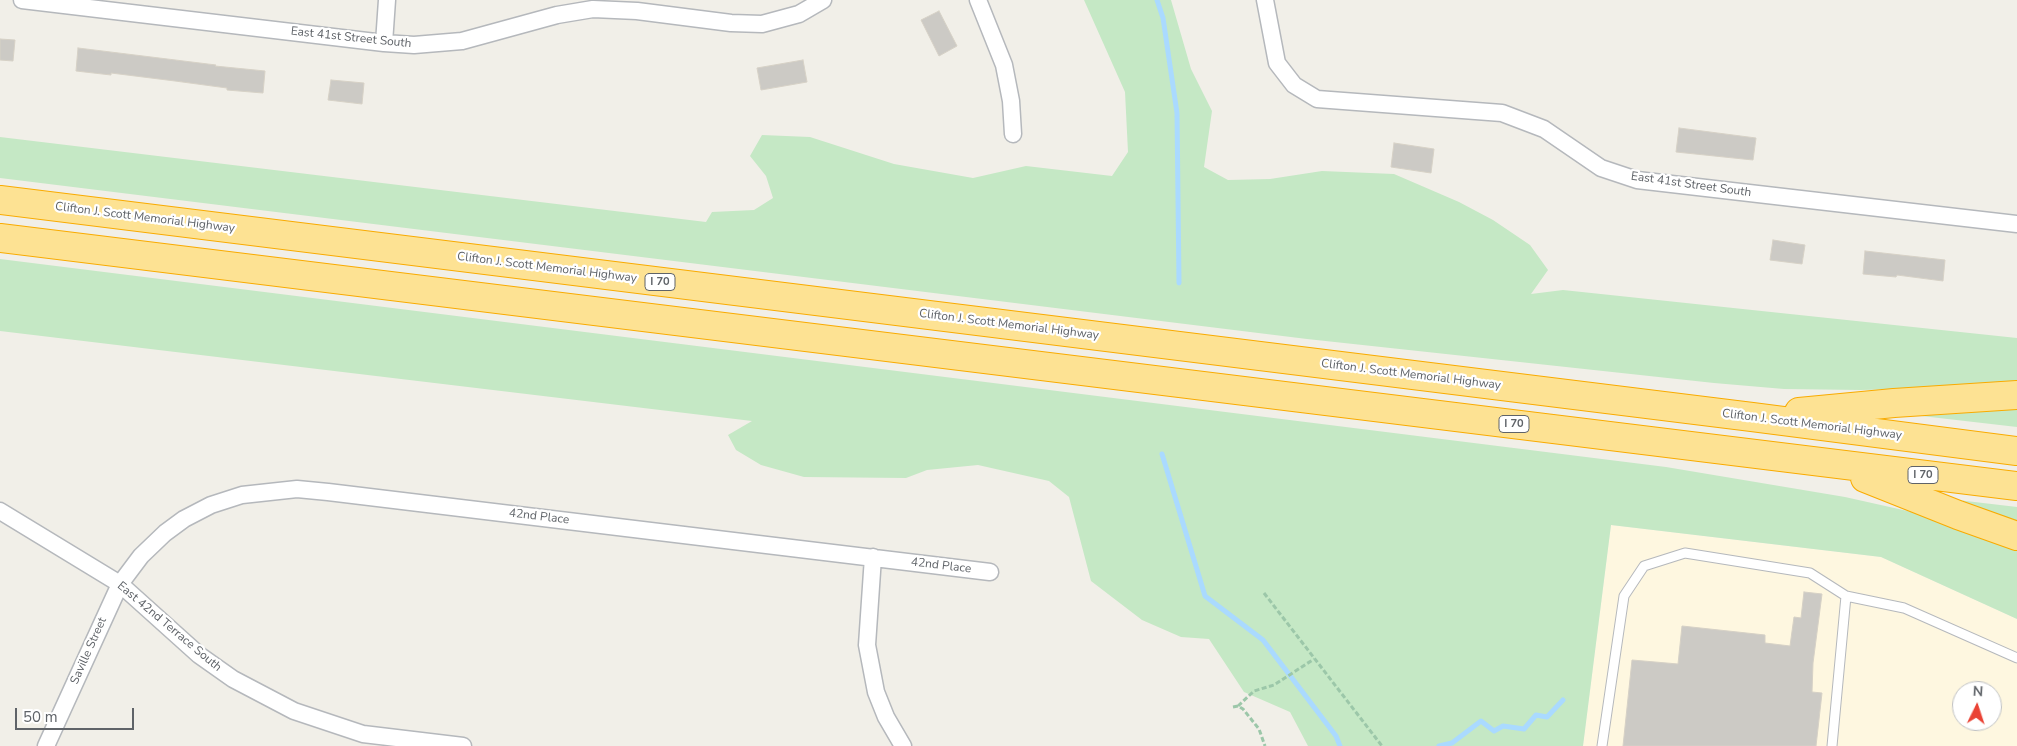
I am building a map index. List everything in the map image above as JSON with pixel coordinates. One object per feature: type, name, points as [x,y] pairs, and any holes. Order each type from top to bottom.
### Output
[{"type":"highway","name":"Clifton J. Scott Memorial Highway","points":[[0,200],[2017,451]]},
{"type":"highway","name":"I 70","points":[[0,238],[2017,486]]},
{"type":"highway","points":[[1752,417],[1894,402],[2017,395]]},
{"type":"highway","points":[[1829,463],[1958,515],[2017,536]]},
{"type":"street","name":"East 41st Street South","points":[[22,0],[127,6],[384,44],[414,45],[462,40],[556,15],[593,9],[637,11],[731,24],[762,24],[799,14],[823,0]]},
{"type":"street","points":[[384,44],[388,0]]},
{"type":"street","points":[[978,0],[994,35],[1004,65],[1011,101],[1013,134]]},
{"type":"street","name":"East 41st Street South","points":[[1265,0],[1277,63],[1294,86],[1317,99],[1502,113],[1544,129],[1601,168],[1637,180],[2017,224]]},
{"type":"street","name":"42nd Place","points":[[120,584],[141,556],[165,533],[184,519],[211,505],[242,495],[297,489],[990,572]]},
{"type":"street","name":"East 42nd Terrace South","points":[[0,511],[120,584],[233,679],[294,712],[363,734],[463,746]]},
{"type":"street","points":[[874,558],[867,645],[876,692],[886,717],[903,746]]},
{"type":"street","name":"Saville Street","points":[[46,746],[120,584]]},
{"type":"lane","points":[[1602,746],[1624,596],[1644,566],[1685,553],[1810,573],[1846,596],[1904,608],[2017,658]]},
{"type":"lane","points":[[1832,746],[1846,596]]},
{"type":"path","points":[[1264,593],[1382,746]]},
{"type":"path","points":[[1233,707],[1238,706],[1254,691],[1274,685],[1314,659]]},
{"type":"path","points":[[1238,706],[1243,709],[1259,729],[1265,746]]},
{"type":"shaded area","points":[[1611,525],[1881,557],[2017,619],[2017,746],[1583,746]]},
{"type":"green space","points":[[1084,0],[1171,0],[1191,69],[1212,111],[1204,167],[1228,180],[1270,179],[1322,171],[1394,174],[1459,202],[1493,220],[1530,245],[1548,270],[1531,294],[1563,290],[2017,338],[2017,383],[1942,388],[1861,390],[1784,389],[1714,383],[1307,339],[0,178],[0,137],[706,222],[712,212],[754,210],[773,198],[766,176],[750,156],[762,135],[810,137],[894,164],[973,178],[1026,166],[1112,176],[1128,152],[1125,92]]},
{"type":"green space","points":[[0,259],[1666,467],[1845,497],[1930,516],[2017,548],[2017,619],[1881,557],[1611,525],[1583,746],[1308,746],[1290,712],[1244,692],[1209,639],[1181,637],[1142,620],[1091,581],[1069,497],[1049,481],[978,465],[927,470],[906,478],[804,477],[761,465],[736,450],[728,435],[752,421],[0,331]]},
{"type":"green space","points":[[2017,405],[2017,427],[1913,415]]},
{"type":"green space","points":[[1949,499],[2017,507],[2017,523]]},
{"type":"building","points":[[939,11],[957,46],[939,56],[921,20]]},
{"type":"building","points":[[0,39],[15,40],[13,61],[0,60]]},
{"type":"building","points":[[78,48],[265,71],[263,93],[227,90],[227,88],[111,73],[111,75],[76,71]]},
{"type":"building","points":[[803,60],[807,82],[761,90],[757,68]]},
{"type":"building","points":[[331,80],[364,83],[362,104],[328,100]]},
{"type":"building","points":[[1679,128],[1756,138],[1753,160],[1676,152]]},
{"type":"building","points":[[1394,143],[1434,149],[1431,173],[1391,167]]},
{"type":"building","points":[[1773,240],[1805,245],[1802,264],[1770,260]]},
{"type":"building","points":[[1865,251],[1945,260],[1943,281],[1897,275],[1896,277],[1863,274]]},
{"type":"building","points":[[1804,592],[1822,594],[1813,663],[1812,692],[1822,693],[1816,746],[1623,746],[1632,660],[1678,664],[1682,626],[1765,635],[1765,643],[1790,646],[1794,617],[1801,618]]},
{"type":"waterway","points":[[1157,0],[1163,18],[1177,113],[1179,283]]},
{"type":"waterway","points":[[1162,454],[1205,596],[1263,640],[1336,736],[1340,746]]},
{"type":"waterway","points":[[1439,746],[1452,743],[1481,721],[1494,731],[1503,726],[1524,729],[1536,715],[1547,717],[1563,700]]}]
